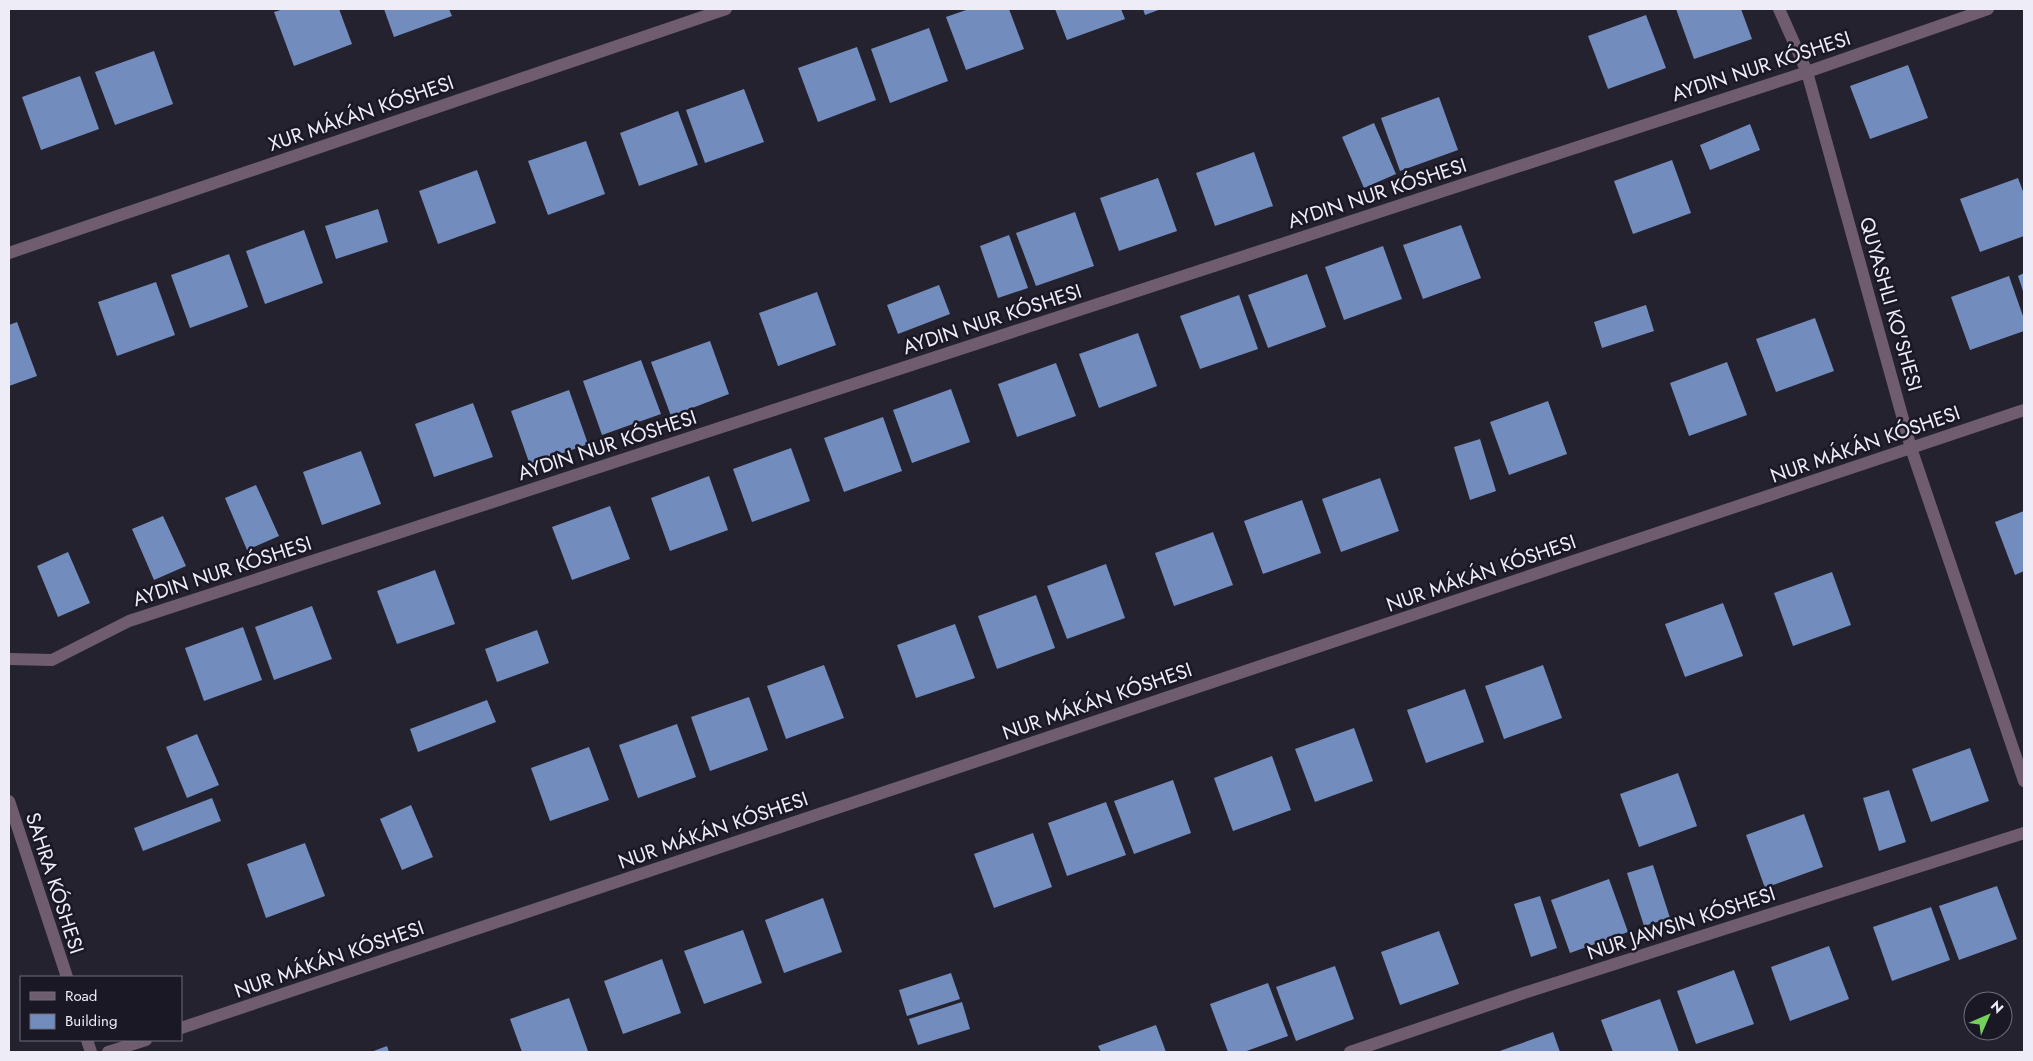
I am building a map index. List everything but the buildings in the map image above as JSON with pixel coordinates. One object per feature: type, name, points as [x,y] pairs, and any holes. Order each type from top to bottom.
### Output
[{"type":"street","name":"XUR MÁKÁN KÓSHESI","points":[[9,253],[726,9]]},
{"type":"street","name":"QUYASHLI KO'SHESI","points":[[1779,9],[1807,72],[1912,448],[2024,781]]},
{"type":"street","points":[[9,659],[52,660],[129,621],[1807,72],[1988,9]]},
{"type":"street","name":"NUR MÁKÁN KÓSHESI","points":[[182,1028],[2024,410]]},
{"type":"street","name":"SAHRA KÓSHESI","points":[[9,801],[67,976]]},
{"type":"street","points":[[1350,1052],[1521,994],[2024,833]]},
{"type":"street","points":[[108,1052],[143,1041]]}]
